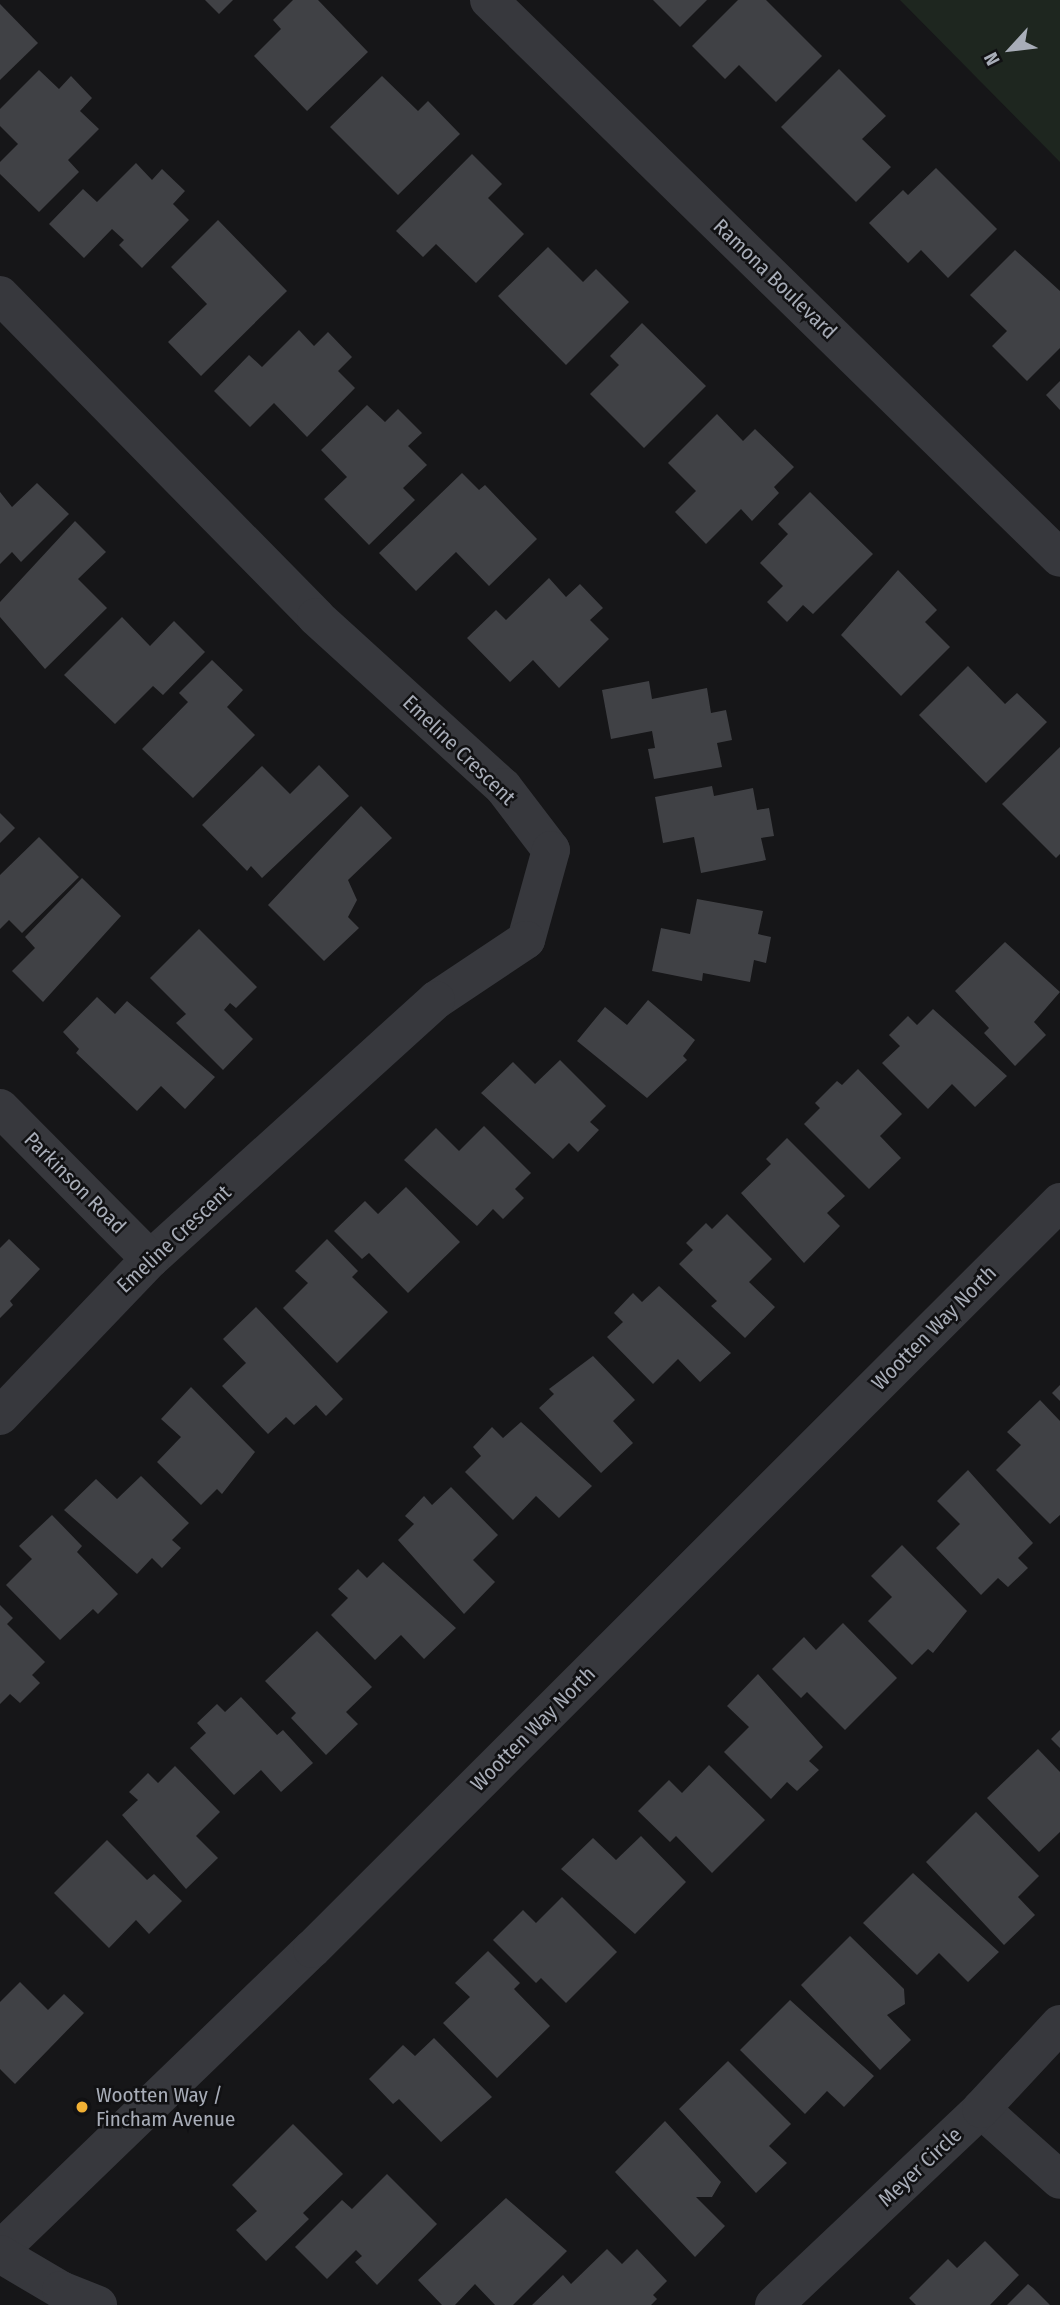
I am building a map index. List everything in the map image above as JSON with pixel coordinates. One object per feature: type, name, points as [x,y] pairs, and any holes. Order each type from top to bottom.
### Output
[{"type":"street","name":"Ramona Boulevard","points":[[489,0],[1060,558]]},
{"type":"street","name":"Emeline Crescent","points":[[0,295],[316,617],[503,787],[551,849],[526,940],[436,999],[150,1259],[0,1416]]},
{"type":"street","name":"Parkinson Road","points":[[0,1108],[150,1259]]},
{"type":"street","name":"Wootten Way North","points":[[0,2252],[312,1949],[1060,1202]]},
{"type":"street","name":"Meyer Circle","points":[[774,2305],[981,2109],[1060,2024]]},
{"type":"street","points":[[981,2109],[1060,2180]]},
{"type":"street","points":[[0,2252],[61,2290],[98,2305]]},
{"type":"shaded area","points":[[900,0],[1060,0],[1060,162]]},
{"type":"building","points":[[205,0],[233,0],[219,14]]},
{"type":"building","points":[[293,0],[318,0],[368,52],[307,111],[254,56],[281,29],[273,20]]},
{"type":"building","points":[[653,0],[707,0],[680,27]]},
{"type":"building","points":[[738,0],[766,0],[822,56],[776,102],[739,65],[725,79],[692,46]]},
{"type":"building","points":[[0,4],[38,43],[0,80]]},
{"type":"building","points":[[839,69],[886,116],[862,139],[891,167],[856,202],[781,127]]},
{"type":"building","points":[[39,70],[59,89],[71,76],[92,98],[80,111],[99,129],[68,160],[79,172],[39,212],[0,174],[0,162],[18,144],[0,126],[0,109]]},
{"type":"building","points":[[382,76],[418,111],[428,101],[460,134],[398,195],[330,127]]},
{"type":"building","points":[[472,154],[502,184],[488,198],[524,234],[476,283],[436,244],[423,257],[396,231]]},
{"type":"building","points":[[136,163],[152,180],[162,169],[185,191],[173,204],[189,220],[142,268],[119,245],[124,240],[112,229],[84,258],[49,224],[83,189],[97,202]]},
{"type":"building","points":[[936,168],[997,229],[948,278],[921,250],[908,263],[869,223],[903,190],[908,195]]},
{"type":"building","points":[[218,220],[287,291],[201,376],[168,342],[207,304],[171,267]]},
{"type":"building","points":[[548,247],[583,282],[596,269],[629,302],[566,365],[498,296]]},
{"type":"building","points":[[1015,250],[1060,291],[1060,348],[1027,381],[992,346],[1007,331],[970,295]]},
{"type":"building","points":[[642,323],[706,386],[644,448],[590,394],[619,365],[610,356]]},
{"type":"building","points":[[299,330],[314,346],[328,332],[352,357],[338,371],[355,388],[307,437],[274,403],[250,427],[214,391],[249,355],[262,367]]},
{"type":"building","points":[[1060,381],[1060,410],[1046,395]]},
{"type":"building","points":[[367,405],[385,422],[398,409],[422,433],[408,446],[427,465],[403,488],[415,500],[369,545],[324,499],[347,477],[321,450]]},
{"type":"building","points":[[717,414],[743,441],[755,429],[794,467],[774,487],[779,493],[752,521],[741,509],[706,544],[675,512],[696,491],[668,463]]},
{"type":"building","points":[[462,473],[479,490],[485,485],[537,539],[489,586],[456,552],[416,591],[379,553]]},
{"type":"building","points":[[37,483],[69,514],[21,562],[12,552],[0,564],[0,492],[12,507]]},
{"type":"building","points":[[810,492],[873,554],[813,614],[803,605],[787,622],[767,602],[783,586],[760,563],[788,534],[778,524]]},
{"type":"building","points":[[75,521],[106,552],[78,579],[107,608],[45,669],[0,617],[0,602]]},
{"type":"building","points":[[898,570],[937,610],[925,622],[950,647],[901,696],[841,635]]},
{"type":"building","points":[[549,578],[566,597],[580,584],[603,608],[590,620],[609,639],[559,688],[533,660],[510,682],[467,638],[496,610],[506,620]]},
{"type":"building","points":[[122,617],[150,646],[174,621],[205,652],[163,695],[153,686],[115,724],[64,675]]},
{"type":"building","points":[[212,660],[243,690],[227,707],[255,735],[193,798],[142,749],[188,702],[179,693]]},
{"type":"building","points":[[968,666],[1005,704],[1017,693],[1047,722],[986,783],[919,715]]},
{"type":"building","points":[[649,681],[652,699],[707,688],[711,713],[726,710],[732,740],[717,743],[722,767],[654,779],[648,749],[655,748],[652,731],[611,739],[602,690]]},
{"type":"building","points":[[1060,747],[1060,854],[1056,858],[1002,804]]},
{"type":"building","points":[[319,765],[349,796],[262,878],[251,866],[247,871],[202,825],[262,766],[290,794]]},
{"type":"building","points":[[712,786],[714,796],[753,788],[757,810],[769,808],[774,836],[761,838],[766,860],[701,873],[694,837],[663,843],[655,797]]},
{"type":"building","points":[[361,806],[392,838],[348,880],[357,900],[348,917],[359,928],[324,961],[268,905]]},
{"type":"building","points":[[0,813],[15,828],[0,843]]},
{"type":"building","points":[[39,837],[79,877],[22,933],[9,920],[0,929],[0,875]]},
{"type":"building","points":[[82,878],[121,916],[43,1002],[12,971],[35,948],[25,937]]},
{"type":"building","points":[[697,899],[763,911],[758,934],[771,937],[766,963],[754,960],[750,982],[703,973],[702,981],[652,971],[661,928],[690,934]]},
{"type":"building","points":[[199,929],[257,987],[236,1008],[230,1003],[224,1010],[253,1039],[223,1070],[176,1023],[186,1014],[150,978]]},
{"type":"building","points":[[1005,942],[1060,992],[1034,1022],[1046,1035],[1015,1066],[984,1033],[989,1028],[955,991]]},
{"type":"building","points":[[97,997],[115,1014],[127,1001],[215,1077],[185,1109],[161,1086],[137,1111],[76,1053],[79,1049],[63,1032]]},
{"type":"building","points":[[648,1000],[695,1040],[683,1056],[687,1060],[647,1098],[577,1041],[605,1007],[627,1025]]},
{"type":"building","points":[[933,1009],[1007,1076],[975,1107],[952,1084],[928,1109],[882,1063],[900,1046],[889,1035],[908,1016],[917,1025]]},
{"type":"building","points":[[560,1060],[606,1106],[590,1122],[599,1130],[578,1152],[569,1143],[553,1159],[481,1093],[513,1062],[535,1084]]},
{"type":"building","points":[[858,1069],[902,1114],[880,1136],[901,1158],[869,1189],[804,1124],[820,1108],[815,1103],[837,1081],[842,1085]]},
{"type":"building","points":[[484,1126],[531,1173],[515,1189],[524,1198],[503,1219],[493,1209],[477,1226],[404,1160],[436,1128],[459,1151]]},
{"type":"building","points":[[787,1138],[845,1196],[827,1213],[840,1226],[804,1263],[741,1193],[771,1164],[766,1159]]},
{"type":"building","points":[[406,1187],[460,1242],[408,1293],[369,1253],[362,1259],[334,1231],[365,1201],[378,1214]]},
{"type":"building","points":[[727,1214],[772,1259],[749,1282],[775,1307],[745,1338],[711,1306],[717,1301],[679,1264],[693,1250],[686,1243],[706,1223],[712,1229]]},
{"type":"building","points":[[9,1239],[40,1269],[10,1301],[13,1305],[0,1318],[0,1248]]},
{"type":"building","points":[[327,1239],[358,1271],[352,1277],[388,1312],[337,1363],[283,1308],[308,1283],[295,1271]]},
{"type":"building","points":[[659,1286],[731,1353],[700,1382],[678,1359],[653,1384],[607,1337],[623,1322],[614,1313],[633,1293],[642,1302]]},
{"type":"building","points":[[256,1307],[343,1399],[326,1416],[316,1405],[294,1425],[286,1417],[268,1434],[222,1386],[246,1363],[223,1339]]},
{"type":"building","points":[[593,1356],[635,1400],[613,1421],[633,1443],[601,1473],[539,1408],[554,1394],[549,1389]]},
{"type":"building","points":[[1060,1385],[1060,1401],[1052,1393]]},
{"type":"building","points":[[191,1387],[255,1452],[222,1494],[217,1489],[201,1505],[157,1462],[181,1437],[161,1419]]},
{"type":"building","points":[[1040,1400],[1060,1421],[1060,1515],[1050,1524],[996,1470],[1021,1445],[1007,1432]]},
{"type":"building","points":[[521,1422],[592,1486],[559,1518],[536,1496],[513,1520],[465,1472],[481,1456],[473,1447],[492,1427],[503,1438]]},
{"type":"building","points":[[968,1470],[1033,1543],[1018,1558],[1028,1568],[1008,1587],[998,1578],[981,1595],[936,1548],[960,1524],[937,1501]]},
{"type":"building","points":[[141,1476],[189,1523],[172,1540],[181,1548],[162,1568],[152,1558],[137,1574],[64,1510],[96,1479],[117,1499]]},
{"type":"building","points":[[451,1487],[498,1535],[473,1560],[495,1582],[464,1614],[398,1540],[414,1524],[405,1516],[424,1496],[432,1505]]},
{"type":"building","points":[[52,1515],[82,1546],[77,1552],[118,1594],[98,1614],[93,1609],[60,1640],[6,1585],[32,1559],[19,1546]]},
{"type":"building","points":[[902,1545],[967,1611],[933,1653],[928,1649],[912,1665],[868,1621],[892,1597],[871,1576]]},
{"type":"building","points":[[383,1562],[456,1628],[424,1659],[401,1635],[375,1660],[331,1615],[348,1598],[338,1589],[358,1569],[367,1578]]},
{"type":"building","points":[[0,1605],[13,1618],[7,1624],[45,1662],[32,1675],[40,1683],[20,1703],[10,1694],[0,1704]]},
{"type":"building","points":[[843,1623],[897,1678],[845,1730],[807,1692],[801,1698],[772,1669],[804,1637],[816,1650]]},
{"type":"building","points":[[317,1631],[372,1687],[346,1712],[358,1724],[326,1755],[291,1718],[296,1713],[265,1681]]},
{"type":"building","points":[[758,1674],[823,1747],[809,1761],[819,1770],[797,1791],[787,1782],[771,1799],[724,1752],[749,1727],[727,1706]]},
{"type":"building","points":[[241,1697],[277,1735],[283,1730],[313,1763],[281,1792],[261,1770],[234,1795],[190,1748],[206,1733],[197,1723],[217,1704],[225,1712]]},
{"type":"building","points":[[1060,1730],[1060,1748],[1051,1739]]},
{"type":"building","points":[[1038,1749],[1060,1772],[1060,1832],[1039,1852],[987,1798]]},
{"type":"building","points":[[709,1765],[765,1820],[712,1873],[676,1836],[670,1842],[638,1811],[669,1780],[682,1793]]},
{"type":"building","points":[[175,1766],[220,1812],[196,1836],[218,1858],[186,1889],[122,1815],[138,1800],[129,1792],[148,1773],[158,1783]]},
{"type":"building","points":[[976,1812],[1039,1876],[1018,1897],[1035,1915],[1004,1945],[926,1862]]},
{"type":"building","points":[[641,1836],[686,1882],[635,1934],[561,1869],[593,1838],[616,1860]]},
{"type":"building","points":[[107,1840],[147,1880],[154,1874],[182,1901],[149,1934],[136,1920],[109,1948],[54,1893]]},
{"type":"building","points":[[913,1873],[999,1952],[968,1982],[939,1953],[917,1975],[863,1923]]},
{"type":"building","points":[[562,1897],[617,1952],[566,2003],[541,1978],[536,1983],[493,1940],[523,1910],[536,1923]]},
{"type":"building","points":[[850,1936],[904,1989],[905,2004],[887,2015],[911,2040],[880,2070],[801,1985]]},
{"type":"building","points":[[488,1951],[520,1983],[514,1989],[550,2026],[497,2078],[443,2023],[470,1997],[455,1983]]},
{"type":"building","points":[[20,1982],[48,2010],[64,1994],[84,2013],[15,2084],[0,2069],[0,2002]]},
{"type":"building","points":[[790,2000],[874,2076],[844,2107],[827,2091],[805,2114],[740,2050]]},
{"type":"building","points":[[434,2038],[492,2097],[441,2142],[399,2099],[393,2104],[369,2079],[403,2045],[415,2056]]},
{"type":"building","points":[[728,2061],[791,2124],[769,2146],[787,2163],[756,2193],[679,2109]]},
{"type":"building","points":[[665,2121],[721,2182],[712,2197],[696,2197],[725,2226],[695,2257],[615,2172]]},
{"type":"building","points":[[293,2124],[343,2174],[303,2213],[309,2219],[266,2261],[236,2230],[257,2211],[232,2185]]},
{"type":"building","points":[[387,2174],[437,2224],[377,2285],[355,2262],[362,2256],[356,2250],[327,2279],[295,2247],[342,2200],[352,2209]]},
{"type":"building","points":[[506,2198],[567,2251],[513,2305],[495,2305],[475,2284],[455,2305],[442,2305],[418,2280]]},
{"type":"building","points":[[985,2241],[1019,2275],[990,2305],[916,2305],[909,2298],[948,2259],[957,2268]]},
{"type":"building","points":[[607,2249],[622,2264],[637,2249],[667,2281],[653,2295],[657,2299],[651,2305],[532,2305],[563,2275],[571,2284]]},
{"type":"building","points":[[1028,2284],[1033,2288],[1050,2305],[1007,2305]]},
{"type":"place","name":"Wootten Way / Fincham Avenue","points":[[82,2107]]}]
